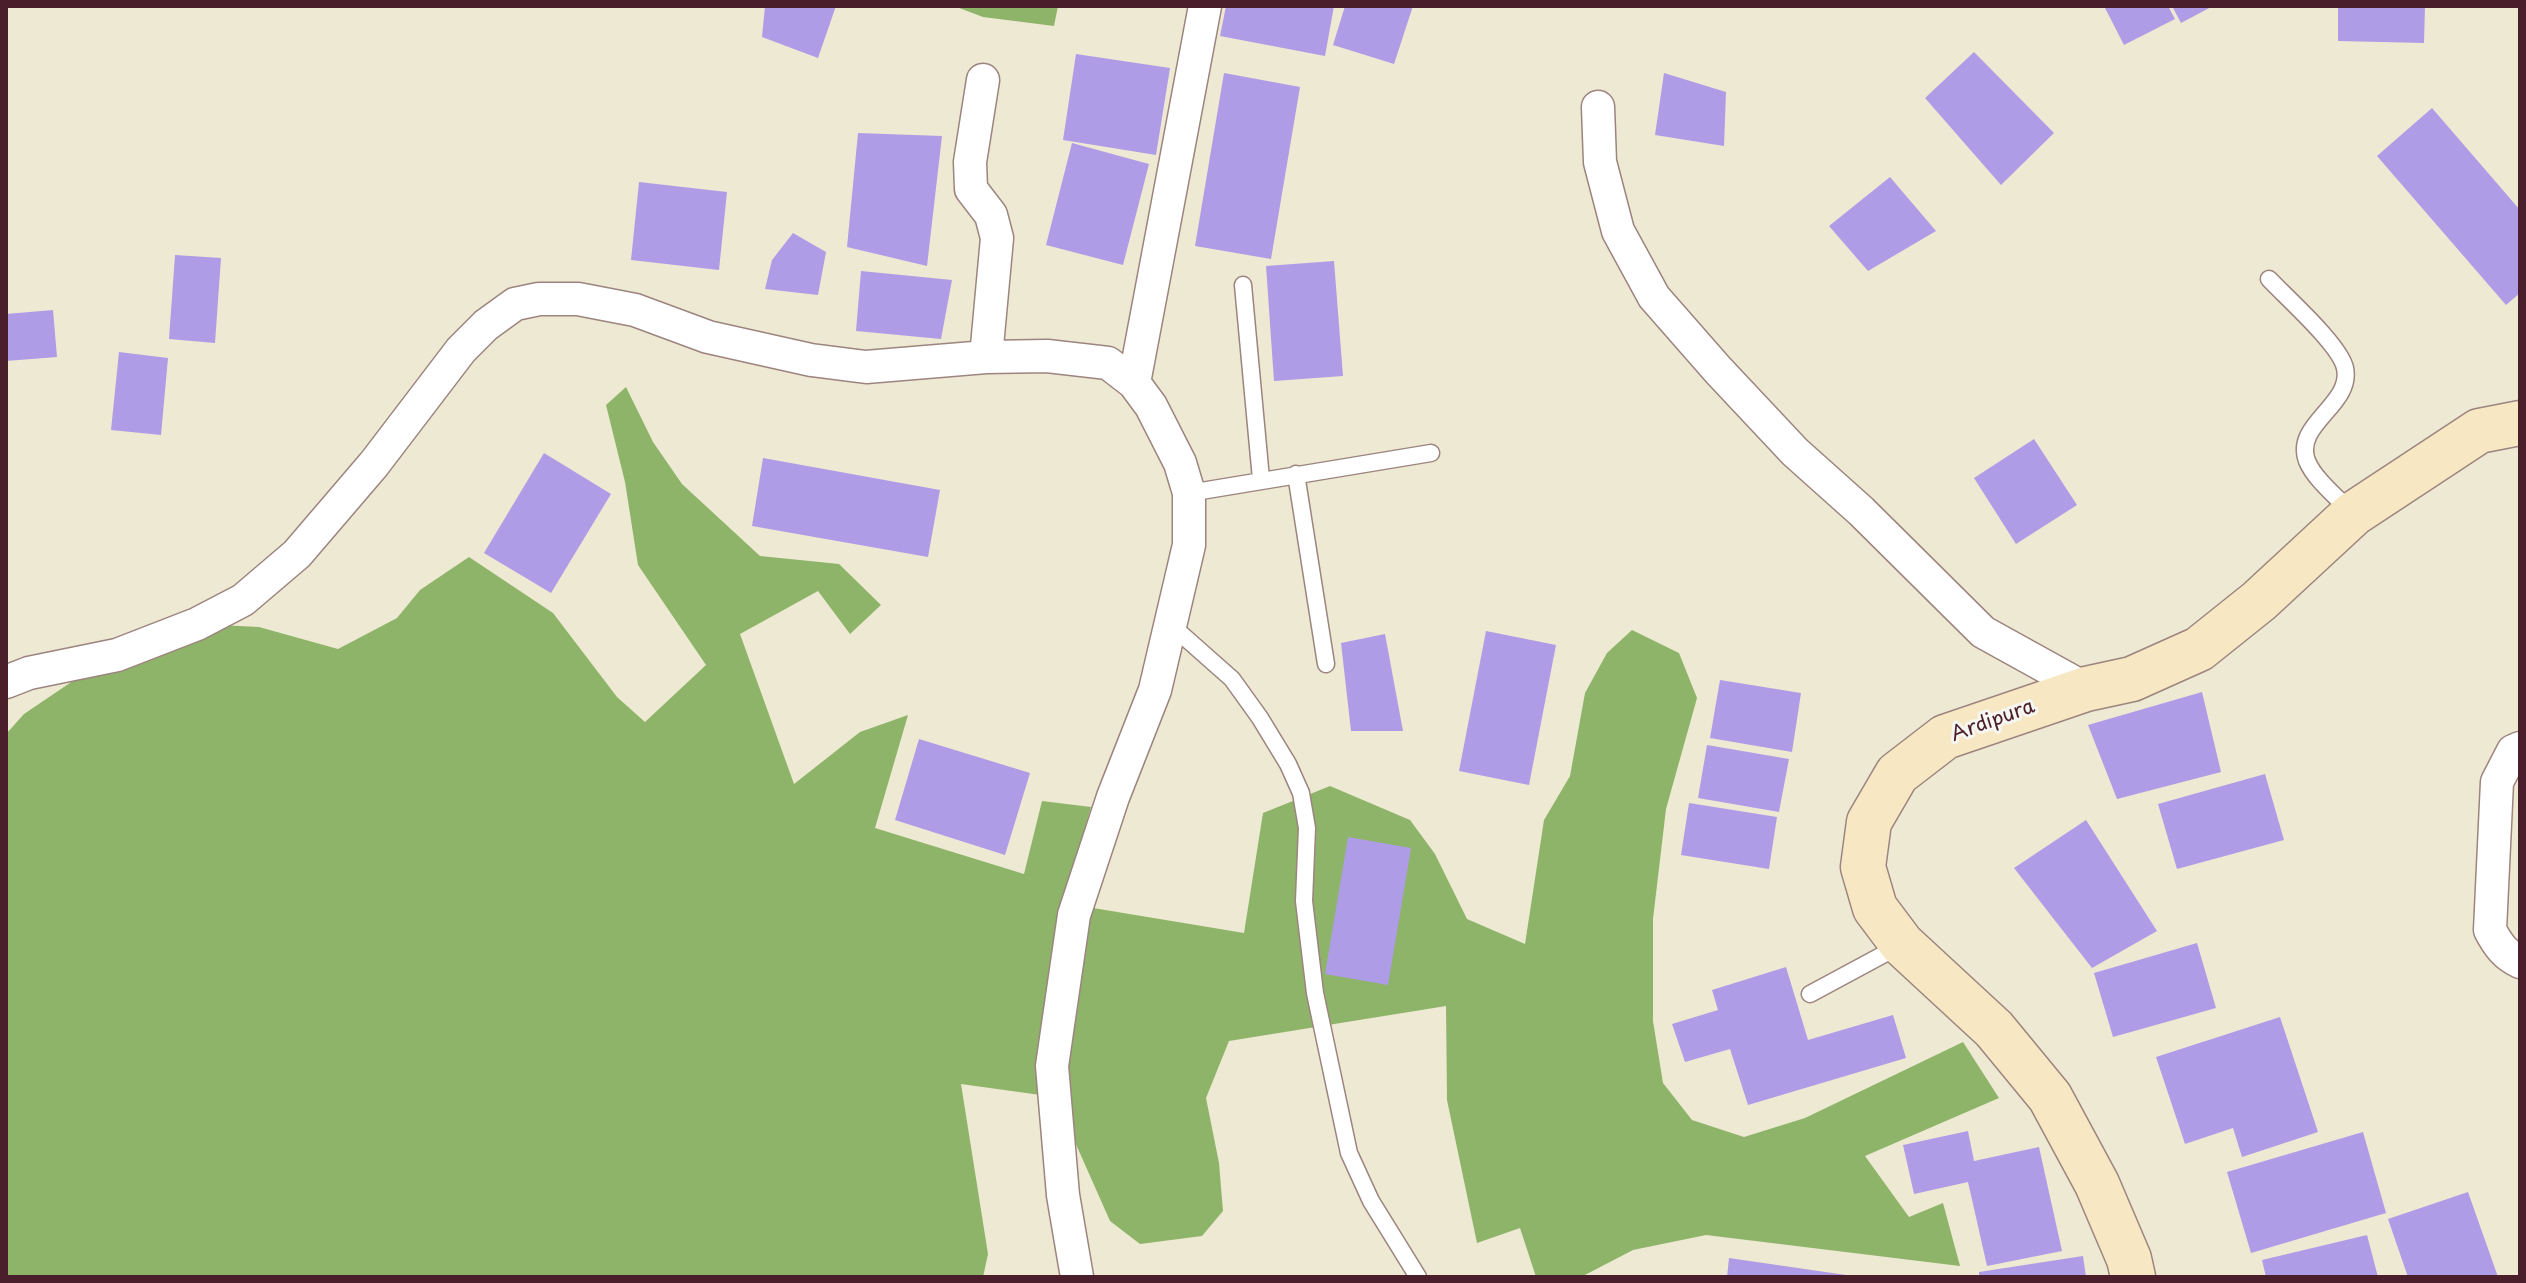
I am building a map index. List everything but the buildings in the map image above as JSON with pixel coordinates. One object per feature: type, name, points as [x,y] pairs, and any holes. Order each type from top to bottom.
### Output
[{"type":"street","points":[[1134,383],[1205,6]]},
{"type":"street","points":[[983,80],[970,162],[971,189],[991,215],[997,238],[986,357]]},
{"type":"street","points":[[1598,107],[1600,162],[1618,231],[1654,297],[1795,452],[1861,511],[1983,632],[2086,689]]},
{"type":"street","points":[[6,682],[29,673],[117,655],[197,624],[243,600],[297,554],[374,464],[461,350],[486,325],[515,304],[539,299],[578,299],[635,310],[708,337],[811,360],[866,367],[986,357],[1047,356],[1108,363],[1134,383],[1151,406],[1180,463],[1189,493],[1189,545],[1155,690],[1113,797],[1074,915],[1052,1066],[1063,1195],[1077,1277]]},
{"type":"street","name":"Ardipura","points":[[2133,1277],[2129,1259],[2097,1184],[2050,1097],[1994,1029],[1902,944],[1875,908],[1863,867],[1869,822],[1897,774],[1945,737],[2086,689],[2132,679],[2199,649],[2259,601],[2353,514],[2479,431],[2520,423]]},
{"type":"street","points":[[2520,748],[2513,751],[2497,782],[2490,930],[2498,945],[2520,962]]},
{"type":"lane","points":[[2269,279],[2327,340],[2345,369],[2345,383],[2338,398],[2312,428],[2306,443],[2307,461],[2353,514]]},
{"type":"lane","points":[[1243,285],[1261,479]]},
{"type":"lane","points":[[1189,493],[1431,453]]},
{"type":"lane","points":[[1296,474],[1326,664]]},
{"type":"lane","points":[[1171,625],[1232,679],[1288,764],[1301,793],[1307,828],[1304,901],[1315,993],[1349,1153],[1371,1201],[1418,1277]]},
{"type":"lane","points":[[1810,994],[1902,944]]},
{"type":"green space","points":[[954,6],[1058,6],[1054,26],[983,17]]},
{"type":"green space","points":[[626,387],[653,442],[682,484],[760,556],[839,564],[881,605],[850,634],[818,591],[740,634],[794,784],[860,732],[908,715],[875,828],[1024,874],[1042,801],[1091,807],[1063,903],[1244,933],[1263,813],[1330,786],[1410,820],[1435,854],[1467,919],[1525,944],[1544,820],[1570,776],[1585,693],[1607,653],[1632,630],[1679,653],[1697,698],[1666,809],[1653,919],[1653,1021],[1663,1083],[1692,1120],[1744,1137],[1805,1118],[1963,1042],[1999,1098],[1865,1156],[1909,1217],[1943,1203],[1960,1266],[1706,1235],[1633,1250],[1581,1277],[1536,1277],[1520,1228],[1477,1243],[1447,1100],[1446,1006],[1229,1041],[1206,1098],[1219,1163],[1223,1211],[1202,1236],[1140,1244],[1110,1221],[1055,1097],[961,1084],[988,1254],[983,1277],[6,1277],[6,734],[24,714],[160,622],[259,627],[338,649],[397,618],[420,590],[469,557],[553,613],[617,697],[645,722],[706,665],[638,565],[625,482],[606,405]]}]
